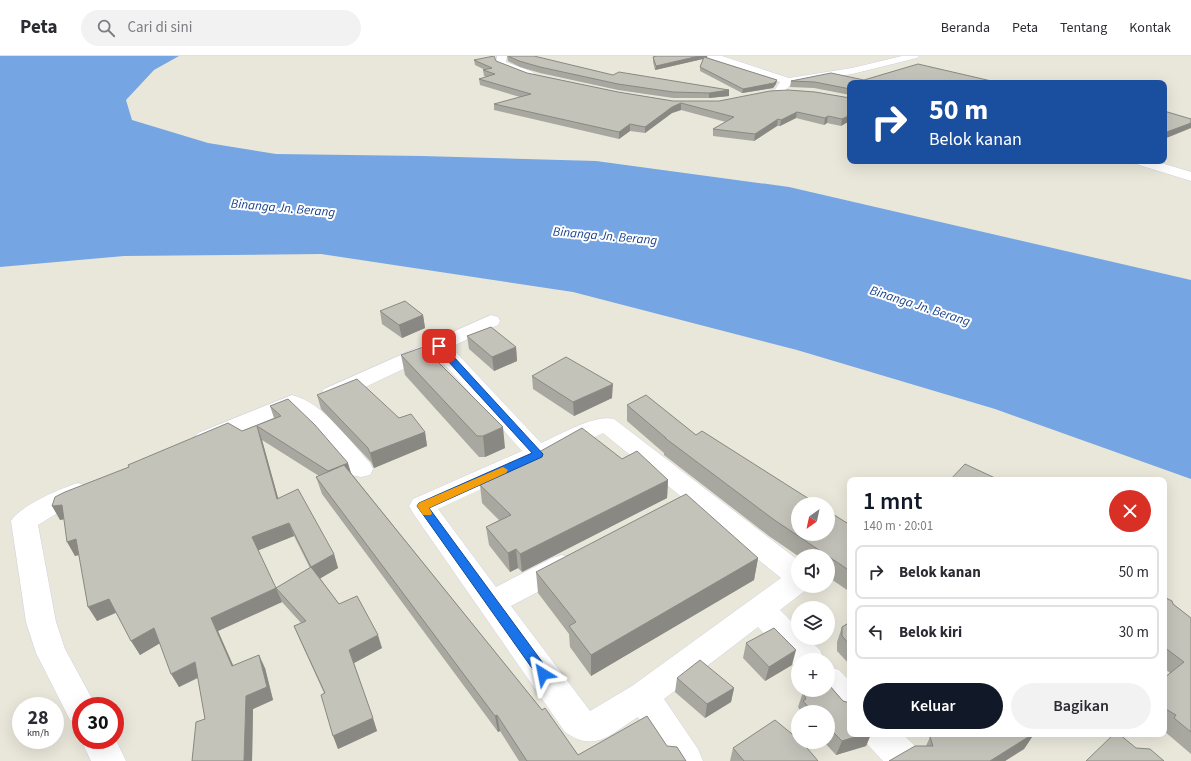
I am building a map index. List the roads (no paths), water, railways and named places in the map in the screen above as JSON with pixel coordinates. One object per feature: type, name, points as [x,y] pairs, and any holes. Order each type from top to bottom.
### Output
[{"type":"street","points":[[502,56],[501,63],[542,77]]},
{"type":"street","points":[[712,56],[786,88]]},
{"type":"street","points":[[766,94],[914,56]]},
{"type":"street","points":[[1150,164],[1191,177]]},
{"type":"street","points":[[303,407],[491,321]]},
{"type":"street","points":[[439,346],[538,454]]},
{"type":"street","points":[[184,447],[284,404],[292,402],[298,403],[303,407],[326,430],[361,470]]},
{"type":"street","points":[[606,424],[687,500],[792,571],[797,577],[796,582],[643,696],[593,727],[584,726],[577,722],[493,602],[422,506],[538,454],[606,424]]},
{"type":"street","points":[[74,697],[51,653],[41,622],[24,521],[62,498],[98,483]]},
{"type":"street","points":[[493,602],[584,554]]},
{"type":"street","points":[[760,610],[802,653]]},
{"type":"street","points":[[835,687],[847,699]]},
{"type":"street","points":[[643,696],[686,761]]},
{"type":"street","points":[[883,737],[906,761]]},
{"type":"street","points":[[103,749],[109,761]]},
{"type":"water","name":"Binanga Jn. Berang","points":[[0,56],[179,56],[154,70],[126,100],[132,120],[208,143],[276,154],[596,161],[789,187],[1191,280],[1191,479],[995,409],[797,350],[573,292],[321,254],[124,256],[0,267]]}]
